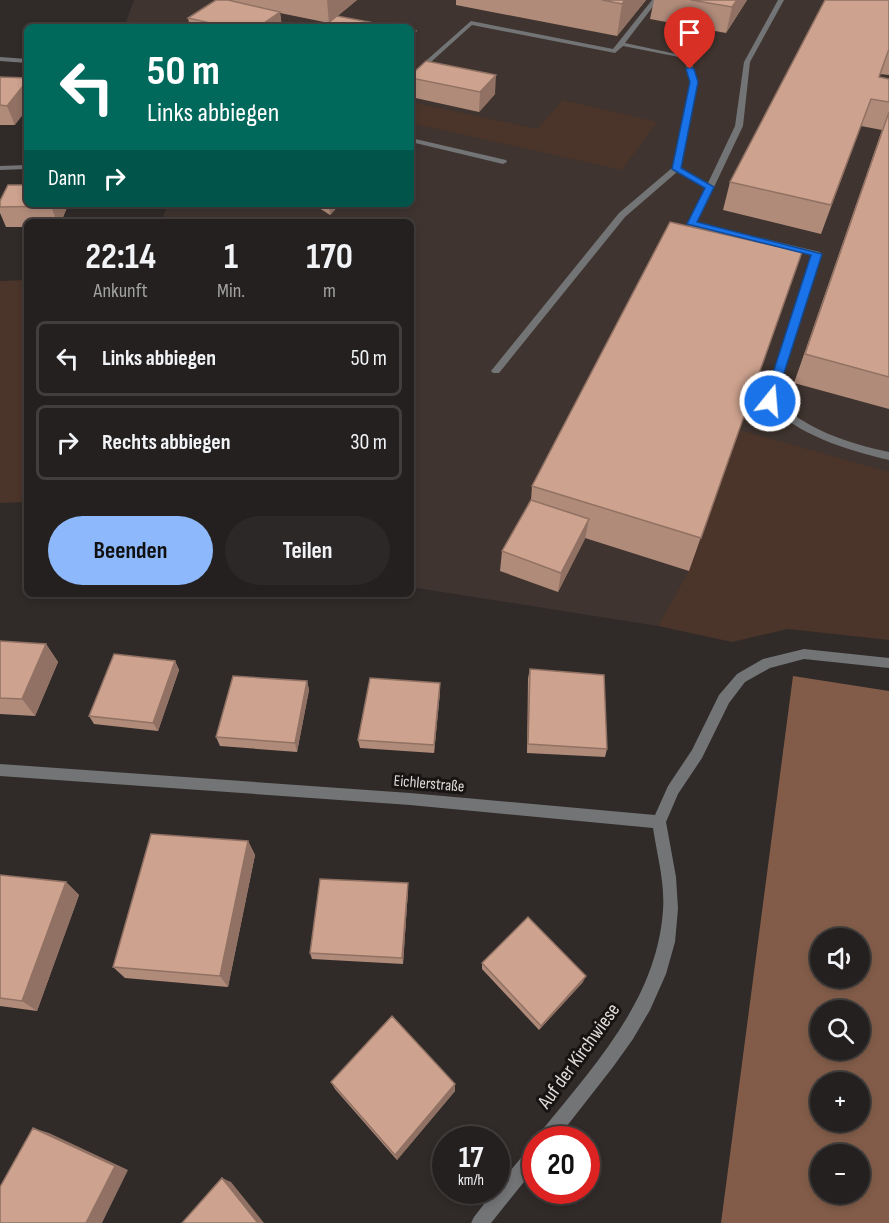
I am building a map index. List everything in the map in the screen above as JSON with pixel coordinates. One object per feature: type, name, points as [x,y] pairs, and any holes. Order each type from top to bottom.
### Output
[{"type":"street","points":[[414,75],[471,23],[615,51],[655,0]]},
{"type":"street","points":[[781,0],[747,62],[739,126],[692,224],[817,254],[770,401],[787,418],[833,441],[889,456]]},
{"type":"street","points":[[496,371],[622,215],[676,169],[694,82],[687,57],[621,44]]},
{"type":"street","points":[[0,59],[24,61]]},
{"type":"street","points":[[414,141],[503,162]]},
{"type":"street","points":[[0,168],[24,166]]},
{"type":"street","points":[[676,169],[710,187]]},
{"type":"street","points":[[659,822],[674,790],[698,754],[724,699],[741,678],[767,663],[804,654],[889,663]]},
{"type":"street","name":"Eichlerstraße","points":[[0,770],[410,799],[659,822]]},
{"type":"street","name":"Auf der Kirchwiese","points":[[557,1126],[620,1045],[648,997],[665,952],[672,909],[659,822]]},
{"type":"street","points":[[480,1223],[522,1170]]},
{"type":"shaded area","points":[[134,0],[889,0],[889,640],[808,627],[658,626],[414,587],[414,219],[162,219],[167,207],[414,207],[414,24],[125,24]]},
{"type":"shaded area","points":[[563,100],[657,122],[622,170],[414,124],[414,103],[537,129]]},
{"type":"shaded area","points":[[24,280],[24,502],[0,503],[0,281]]},
{"type":"shaded area","points":[[739,430],[889,472],[889,640],[788,629],[732,642],[658,626],[689,571]]},
{"type":"shaded area","points":[[793,676],[889,691],[889,1223],[721,1223]]},
{"type":"building","points":[[216,0],[228,0],[280,12],[262,24],[215,24],[188,18]]},
{"type":"building","points":[[602,0],[625,0],[622,4]]},
{"type":"building","points":[[691,0],[737,0],[732,7]]},
{"type":"building","points":[[825,0],[889,0],[889,49],[879,77],[889,79],[889,102],[871,99],[831,205],[730,182]]},
{"type":"building","points":[[337,16],[379,24],[327,24]]},
{"type":"building","points":[[426,61],[496,75],[480,92],[414,79],[414,72]]},
{"type":"building","points":[[0,77],[24,78],[24,85],[7,106],[0,105]]},
{"type":"building","points":[[889,112],[889,377],[805,354]]},
{"type":"building","points":[[8,185],[24,185],[24,207],[0,207],[0,201]]},
{"type":"building","points":[[670,222],[802,252],[701,538],[532,486]]},
{"type":"building","points":[[531,500],[589,519],[561,573],[502,551]]},
{"type":"building","points":[[0,641],[46,644],[22,699],[0,698]]},
{"type":"building","points":[[114,654],[175,661],[153,723],[89,716]]},
{"type":"building","points":[[530,669],[604,675],[607,749],[528,744]]},
{"type":"building","points":[[233,676],[307,681],[295,743],[216,737]]},
{"type":"building","points":[[370,678],[440,683],[434,745],[358,740]]},
{"type":"building","points":[[151,834],[248,841],[220,976],[113,967]]},
{"type":"building","points":[[0,875],[66,882],[22,1001],[0,998]]},
{"type":"building","points":[[320,879],[408,883],[402,958],[310,953]]},
{"type":"building","points":[[528,917],[586,976],[541,1026],[482,963]]},
{"type":"building","points":[[392,1016],[455,1084],[395,1155],[331,1082]]},
{"type":"building","points":[[33,1128],[115,1166],[86,1223],[0,1223],[0,1187]]},
{"type":"building","points":[[222,1178],[258,1223],[182,1223]]},
{"type":"route","points":[[690,69],[694,82],[676,169],[710,187],[692,224],[817,254],[784,351],[770,401]]}]
